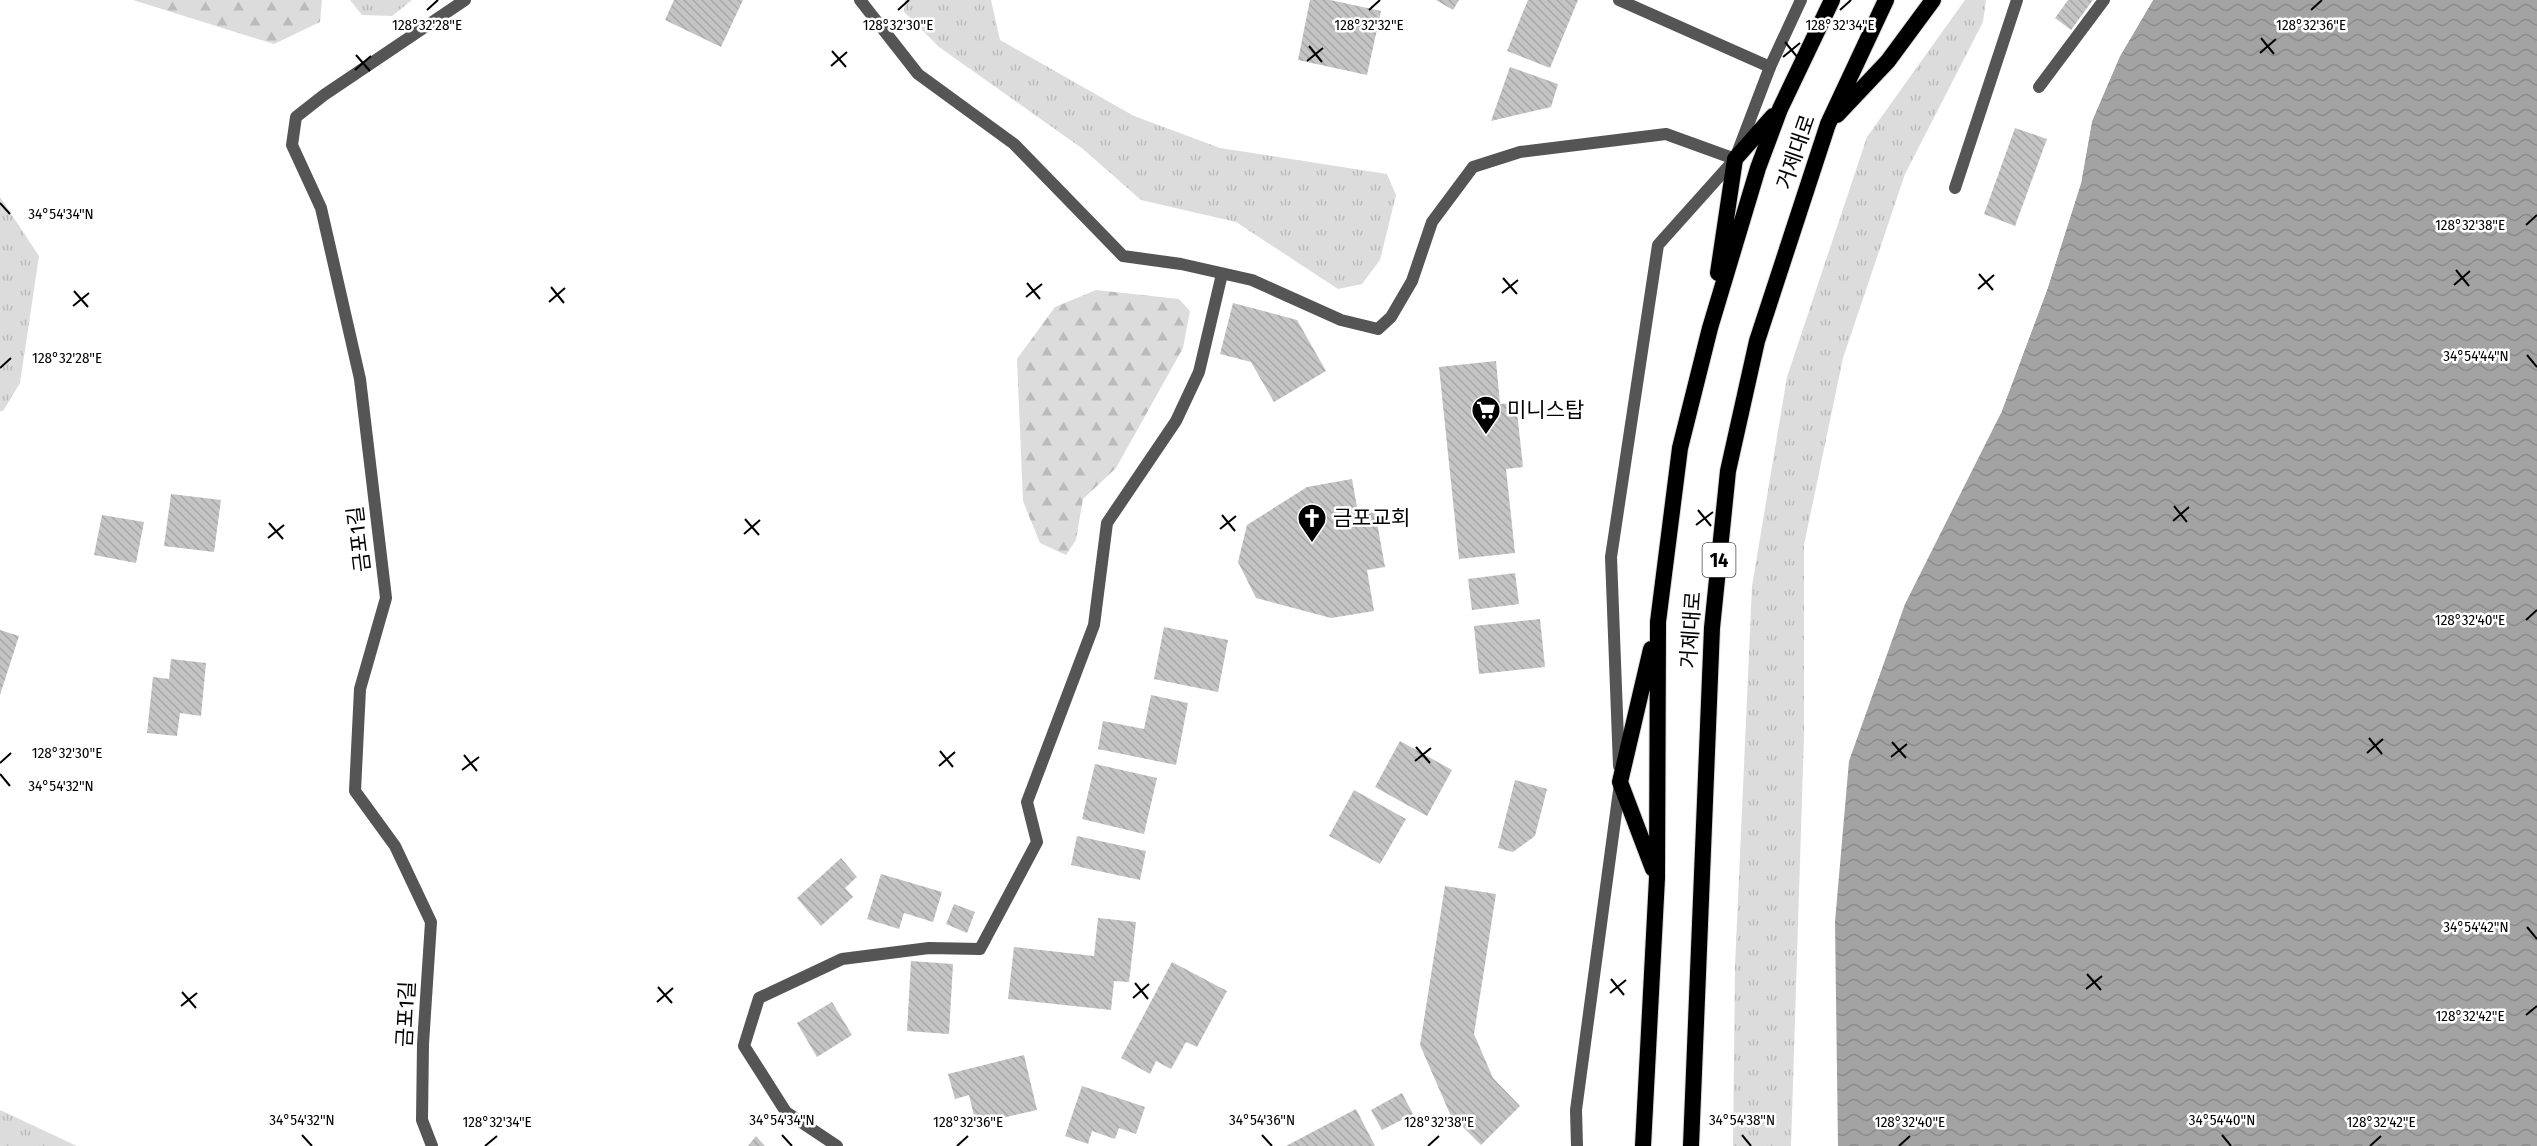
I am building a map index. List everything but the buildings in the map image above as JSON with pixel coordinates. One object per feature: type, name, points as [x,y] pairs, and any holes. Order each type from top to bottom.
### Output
[{"type":"highway","name":"거제대로","points":[[1643,1146],[1657,878],[1658,622],[1680,448],[1710,328],[1758,168],[1780,109],[1832,0]]},
{"type":"highway","name":"거제대로","points":[[1692,1141],[1712,628],[1728,471],[1757,341],[1828,124],[1886,0]]},
{"type":"highway","points":[[1828,124],[1888,61],[1933,0]]},
{"type":"highway","points":[[1710,328],[1735,159],[1780,109]]},
{"type":"highway","points":[[1657,878],[1620,782],[1658,622]]},
{"type":"street","name":"금포1길","points":[[432,1146],[422,1120],[423,1044],[431,922],[395,846],[355,791],[360,689],[386,598],[360,379],[321,208],[292,145],[296,117],[324,94],[465,0]]},
{"type":"street","points":[[860,0],[918,74],[1014,144],[1123,256],[1181,264],[1252,280],[1341,320],[1378,328],[1391,318],[1412,281],[1432,222],[1473,166],[1520,152],[1666,134],[1735,159]]},
{"type":"street","points":[[1619,0],[1770,67]]},
{"type":"street","points":[[1577,1146],[1576,1110],[1620,782],[1611,557],[1658,245],[1735,159],[1770,67],[1801,0]]},
{"type":"street","points":[[1955,188],[2017,0]]},
{"type":"street","points":[[2039,87],[2104,0]]},
{"type":"street","points":[[837,1146],[786,1112],[744,1046],[759,998],[842,959],[929,948],[980,949],[1037,842],[1028,802],[1094,625],[1107,523],[1176,421],[1199,372],[1222,274]]},
{"type":"green space","points":[[133,0],[322,0],[320,22],[274,44]]},
{"type":"green space","points":[[350,0],[412,0],[392,16],[362,15]]},
{"type":"green space","points":[[905,0],[991,0],[1000,40],[1134,116],[1220,148],[1387,174],[1396,195],[1380,260],[1362,284],[1338,289],[1236,222],[1141,200],[1083,149],[939,47],[904,12]]},
{"type":"green space","points":[[1965,0],[1986,0],[1983,22],[1905,174],[1843,358],[1804,545],[1804,735],[1791,1146],[1733,1146],[1735,967],[1752,586],[1787,377],[1867,137]]},
{"type":"green space","points":[[0,197],[39,256],[20,383],[3,411],[0,411]]},
{"type":"green space","points":[[1096,290],[1179,299],[1190,311],[1183,348],[1116,468],[1083,499],[1076,540],[1066,555],[1040,543],[1023,501],[1017,359],[1055,307]]},
{"type":"green space","points":[[0,1110],[77,1146],[0,1146]]},
{"type":"water","points":[[2153,0],[2537,0],[2537,1146],[1838,1146],[1835,922],[1849,761],[1905,604],[2001,413],[2047,290],[2081,183],[2092,121],[2120,56]]},
{"type":"pier","points":[[2149,0],[2153,0],[2120,56],[2092,121],[2081,183],[2047,290],[2001,413],[1998,412],[2044,289],[2078,182],[2089,121],[2117,54]]},
{"type":"place","name":"미니스탑","points":[[1486,436]]},
{"type":"place","name":"금포교회","points":[[1312,544]]}]
